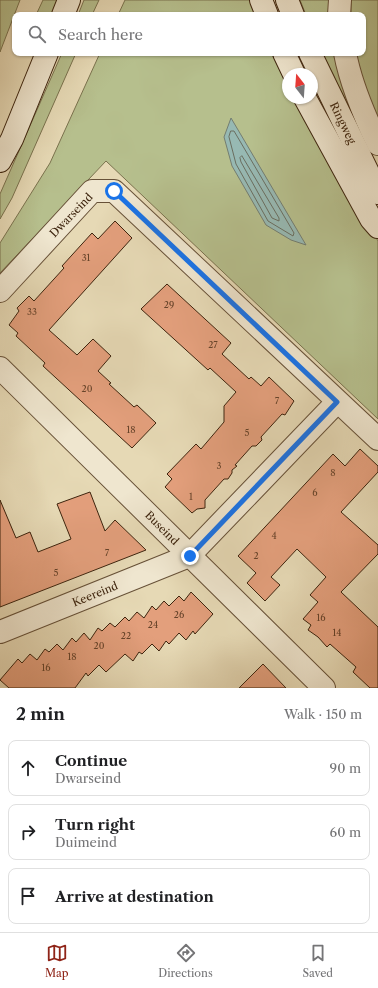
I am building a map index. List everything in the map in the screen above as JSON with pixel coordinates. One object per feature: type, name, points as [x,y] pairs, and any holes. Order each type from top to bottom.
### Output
[{"type":"street","points":[[64,12],[69,0]]},
{"type":"street","points":[[261,0],[266,12]]},
{"type":"street","points":[[287,0],[292,12]]},
{"type":"street","points":[[339,12],[340,0]]},
{"type":"street","points":[[0,161],[12,139],[46,56]]},
{"type":"street","points":[[285,56],[291,68]]},
{"type":"street","name":"Ringweg","points":[[311,56],[378,193]]},
{"type":"street","points":[[346,56],[365,118],[378,144]]},
{"type":"street","name":"Ringweg","points":[[308,104],[371,219],[378,227]]},
{"type":"street","name":"Dwarseind","points":[[0,291],[92,191],[114,191],[378,439]]},
{"type":"street","name":"Buseind","points":[[0,368],[324,688]]},
{"type":"street","points":[[190,556],[337,402]]},
{"type":"street","name":"Keereind","points":[[0,632],[190,556]]},
{"type":"green space","points":[[0,0],[20,0],[15,12],[12,12],[12,21],[0,52]]},
{"type":"green space","points":[[43,0],[58,0],[53,12],[37,12]]},
{"type":"green space","points":[[84,0],[99,0],[93,12],[79,12]]},
{"type":"green space","points":[[125,0],[253,0],[259,12],[119,12]]},
{"type":"green space","points":[[300,0],[331,0],[332,12],[305,12]]},
{"type":"green space","points":[[351,0],[378,0],[378,124],[372,112],[356,56],[366,56],[366,12],[351,12]]},
{"type":"green space","points":[[61,56],[75,56],[12,198],[0,219],[0,194]]},
{"type":"green space","points":[[99,56],[281,56],[286,68],[282,68],[282,104],[305,104],[329,154],[378,241],[378,419],[106,161],[0,273],[0,243],[50,163]]},
{"type":"green space","points":[[323,56],[337,56],[355,123]]},
{"type":"water","points":[[231,118],[306,245],[291,240],[266,225],[232,166],[224,137]]},
{"type":"building","points":[[115,221],[132,238],[49,330],[77,355],[93,339],[111,356],[98,371],[111,383],[109,384],[134,407],[137,405],[156,423],[132,448],[43,366],[45,363],[16,336],[18,333],[9,325],[19,311],[17,308],[29,296],[34,301],[64,268],[62,266],[92,233],[98,239]]},
{"type":"building","points":[[167,284],[231,343],[222,354],[249,379],[251,377],[261,386],[269,377],[294,401],[285,415],[282,414],[261,437],[262,440],[256,446],[252,446],[235,465],[237,466],[232,470],[232,473],[228,479],[224,479],[205,500],[205,508],[197,509],[192,513],[165,487],[172,479],[167,474],[196,444],[201,449],[224,422],[224,406],[236,392],[210,368],[208,370],[141,309]]},
{"type":"building","points":[[360,449],[378,466],[378,472],[341,512],[378,545],[378,554],[341,592],[378,627],[378,688],[370,688],[353,672],[356,667],[330,644],[327,647],[318,637],[308,630],[311,625],[303,619],[318,602],[310,595],[326,577],[297,549],[271,577],[280,585],[265,601],[247,583],[256,573],[238,556],[333,454],[345,466]]},
{"type":"building","points":[[90,492],[105,531],[115,520],[146,550],[0,607],[0,500],[16,538],[30,532],[38,552],[71,539],[57,504]]},
{"type":"building","points":[[191,592],[213,614],[195,634],[193,631],[186,640],[179,633],[169,644],[166,641],[159,651],[152,644],[142,654],[139,652],[133,661],[125,654],[106,672],[99,665],[88,676],[86,673],[75,688],[9,688],[0,680],[18,659],[22,663],[30,654],[37,660],[45,649],[49,652],[57,644],[63,650],[72,638],[76,642],[84,633],[90,640],[98,628],[102,631],[110,623],[115,627],[125,617],[129,621],[137,612],[144,618],[152,606],[156,610],[164,601],[169,606],[179,596],[184,601]]},
{"type":"building","points":[[263,664],[286,688],[239,688]]},
{"type":"route","points":[[114,191],[337,402],[190,556]]}]
